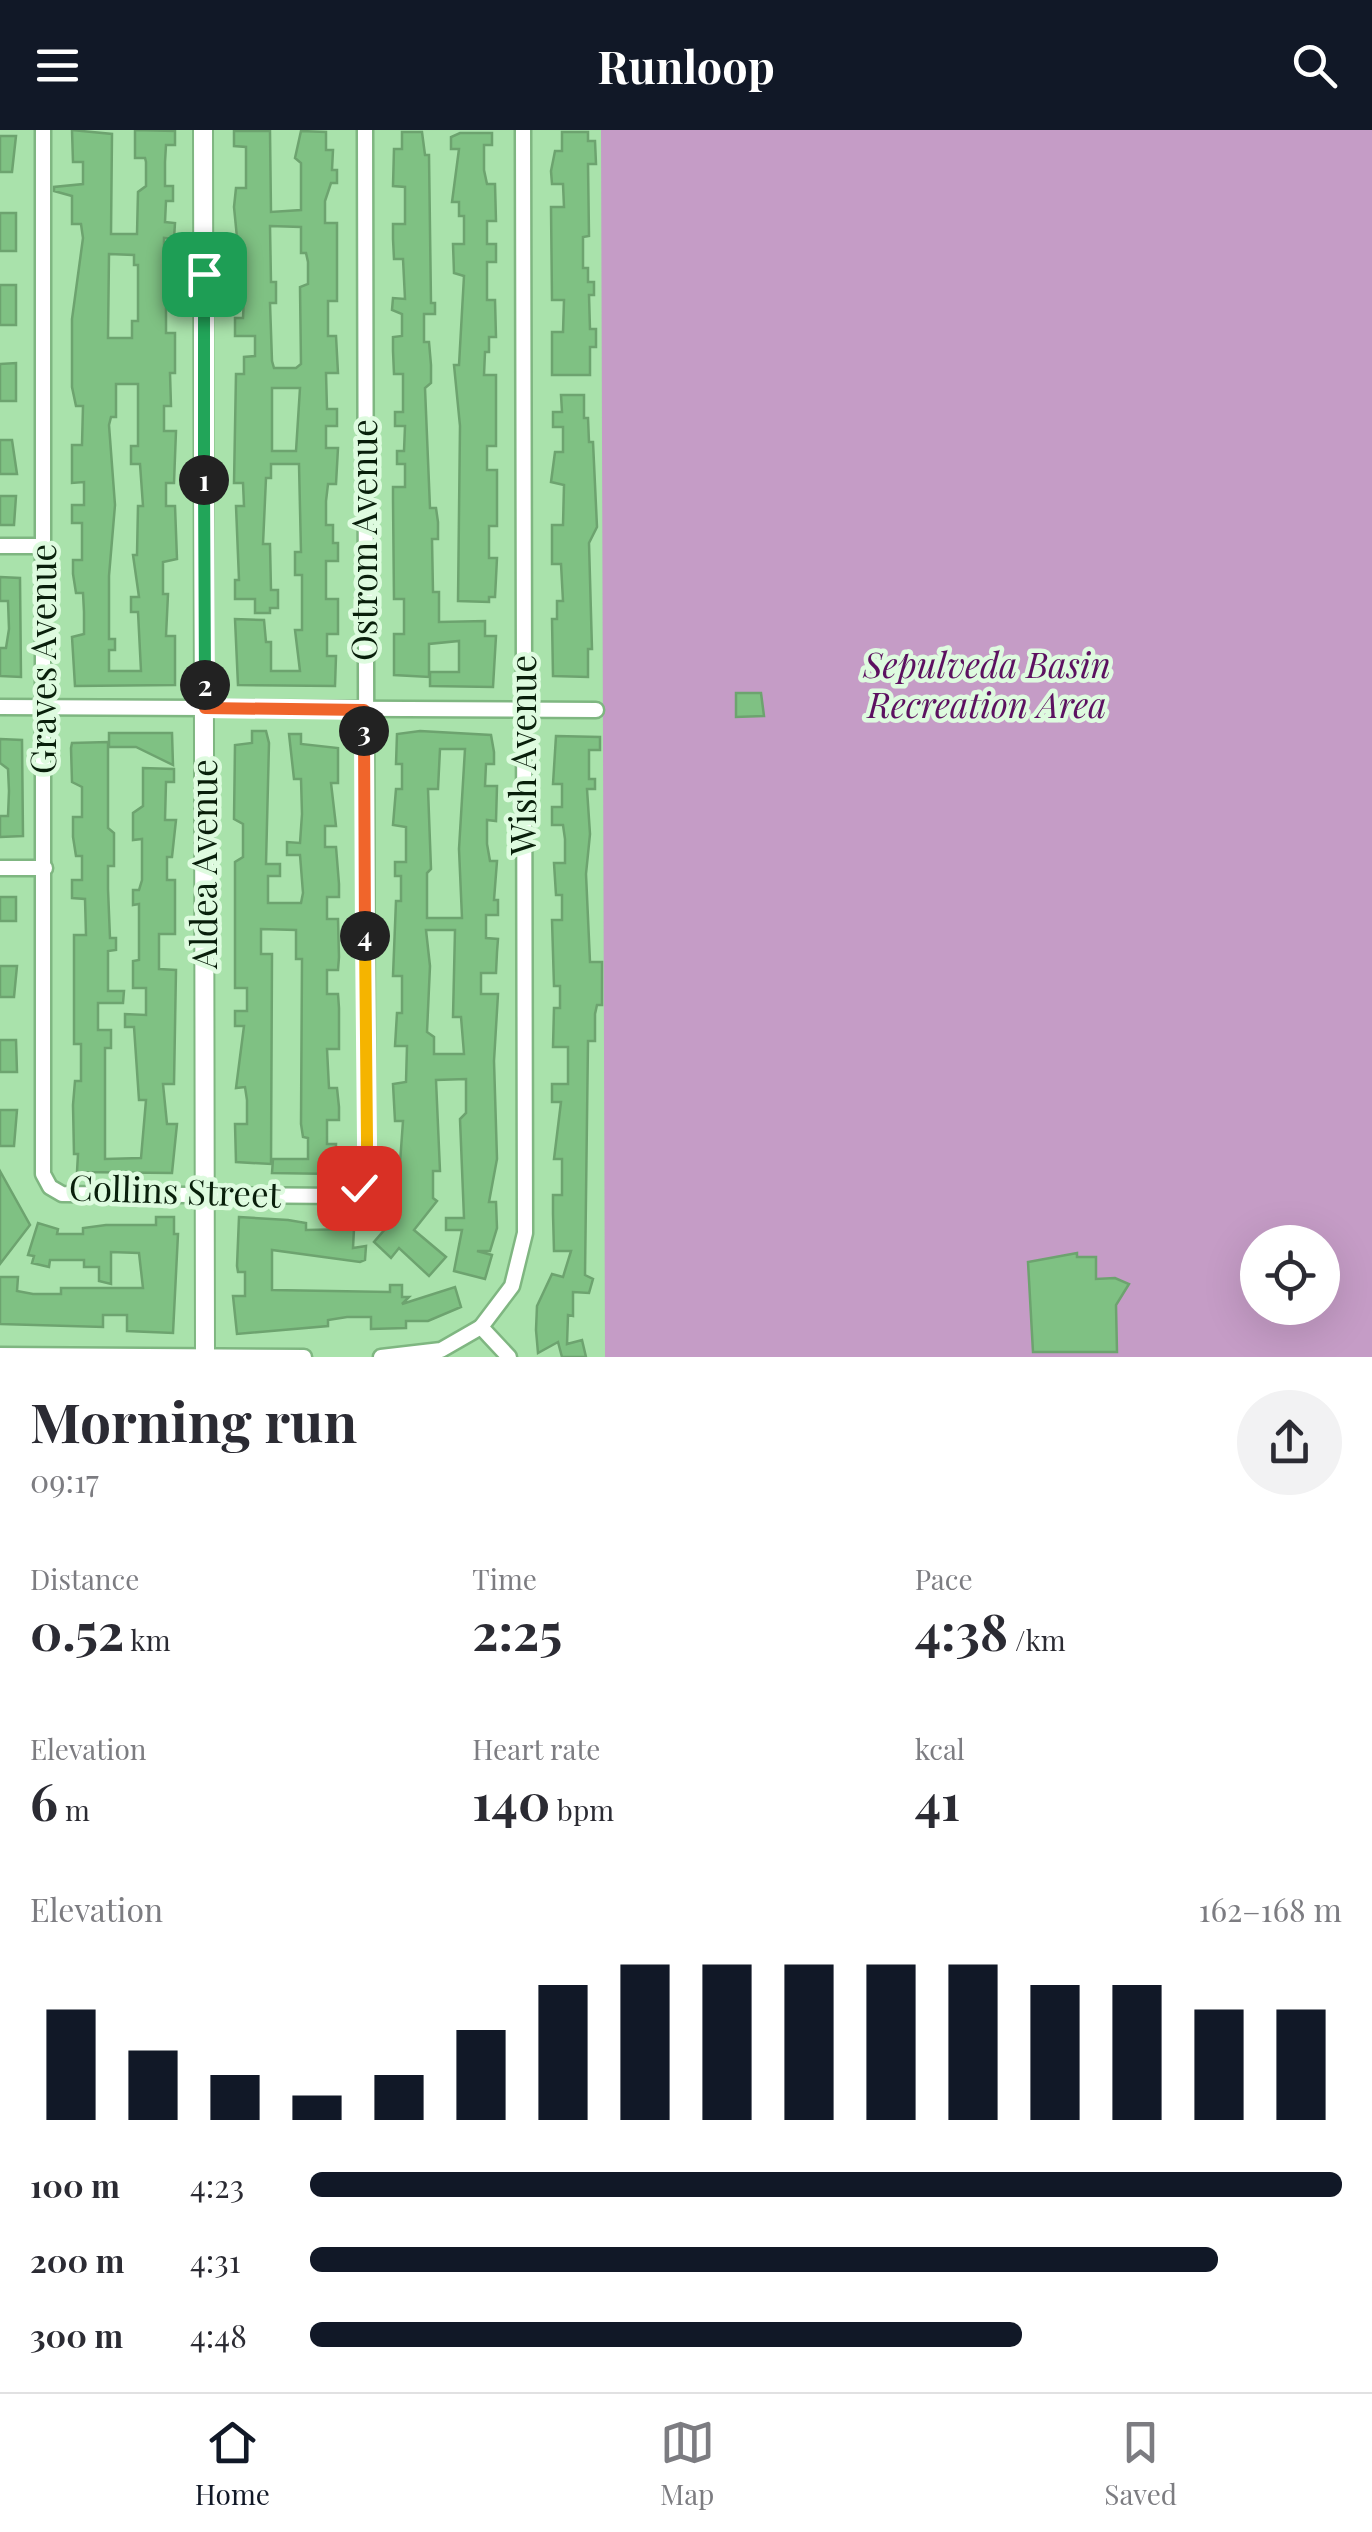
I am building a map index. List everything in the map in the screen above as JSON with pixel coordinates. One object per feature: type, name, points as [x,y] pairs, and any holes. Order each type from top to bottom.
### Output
[{"type":"street","name":"Graves Avenue","points":[[43,130],[44,1174],[50,1187]]},
{"type":"street","name":"Aldea Avenue","points":[[204,130],[206,1356]]},
{"type":"street","name":"Ostrom Avenue","points":[[359,1188],[367,1172],[364,130]]},
{"type":"street","name":"Wish Avenue","points":[[481,1327],[512,1286],[525,1234],[523,130]]},
{"type":"street","points":[[0,546],[44,546]]},
{"type":"street","points":[[0,707],[596,710]]},
{"type":"street","points":[[0,868],[44,868]]},
{"type":"street","name":"Collins Street","points":[[50,1187],[62,1194],[344,1196],[359,1188]]},
{"type":"street","points":[[381,1357],[440,1350],[481,1327],[509,1357]]},
{"type":"street","points":[[0,1355],[304,1357]]},
{"type":"green space","name":"Sepulveda Basin Recreation Area","points":[[601,130],[1372,130],[1372,1357],[605,1357]]},
{"type":"building","points":[[72,130],[112,134],[111,234],[137,234],[138,192],[146,186],[146,162],[145,158],[135,158],[135,130],[175,131],[175,145],[166,145],[165,162],[165,186],[173,186],[173,201],[166,201],[165,222],[175,223],[174,239],[164,238],[164,262],[172,263],[171,281],[175,281],[175,295],[166,300],[166,333],[175,333],[175,373],[170,373],[171,406],[164,406],[164,431],[176,431],[174,483],[166,483],[166,506],[175,506],[177,559],[163,562],[163,594],[168,594],[166,636],[175,636],[175,685],[75,686],[72,637],[84,634],[84,612],[83,593],[76,593],[73,574],[73,560],[82,560],[82,523],[72,523],[72,505],[84,505],[84,482],[72,483],[72,445],[82,445],[83,406],[76,406],[72,387],[72,319],[83,238],[81,224],[72,224],[72,196],[54,191],[54,187],[83,184],[83,162],[73,162]],"holes":[[[109,254],[134,255],[134,265],[138,265],[138,321],[132,321],[132,338],[108,338]],[[116,384],[138,384],[138,446],[131,446],[131,464],[140,464],[143,506],[138,506],[137,555],[133,555],[139,597],[131,597],[131,612],[138,612],[141,671],[109,671],[109,650],[115,650],[115,639],[109,639],[115,505],[109,425],[111,417],[116,417]]]},
{"type":"building","points":[[234,131],[270,131],[271,212],[301,210],[301,163],[295,158],[301,131],[326,132],[326,150],[333,150],[332,170],[337,170],[337,183],[331,183],[325,201],[325,223],[337,223],[337,301],[328,301],[328,336],[336,336],[338,373],[326,373],[327,409],[337,409],[337,426],[326,426],[326,448],[338,448],[336,484],[328,484],[326,501],[326,525],[333,525],[333,543],[338,543],[338,561],[326,561],[326,599],[338,599],[338,634],[327,634],[327,656],[336,656],[335,686],[238,685],[235,619],[264,620],[266,642],[271,642],[271,671],[300,671],[295,630],[302,630],[302,575],[295,575],[295,552],[301,552],[299,464],[271,464],[271,478],[266,478],[263,544],[270,544],[271,590],[278,590],[278,608],[270,608],[270,613],[255,613],[255,599],[235,599],[235,580],[239,580],[236,506],[244,506],[243,483],[234,483],[236,374],[244,374],[244,357],[255,356],[255,336],[235,336],[235,318],[243,318],[244,296],[234,296],[234,258],[239,258],[234,207],[236,188],[246,188],[246,147],[234,146]],"holes":[[[270,226],[301,227],[301,253],[306,253],[308,262],[308,284],[300,287],[301,364],[296,368],[274,368],[272,361],[270,303],[276,303],[276,282],[271,282]],[[272,388],[300,388],[296,451],[272,451]]]},
{"type":"building","points":[[402,132],[422,132],[425,155],[429,155],[431,303],[435,303],[435,314],[424,314],[424,342],[429,342],[431,365],[431,383],[425,388],[430,508],[436,508],[438,522],[438,539],[432,539],[433,592],[439,592],[439,622],[485,621],[485,636],[496,636],[493,687],[430,686],[430,672],[459,672],[459,641],[429,644],[429,677],[394,675],[394,634],[404,634],[404,599],[394,599],[393,500],[393,487],[405,487],[405,464],[397,464],[397,451],[404,451],[405,426],[395,426],[395,412],[403,412],[403,374],[394,374],[393,351],[393,337],[402,336],[402,314],[392,310],[393,298],[405,299],[403,259],[394,259],[393,239],[393,224],[405,224],[405,187],[393,186],[394,149],[402,149]]},
{"type":"building","points":[[562,132],[588,132],[588,141],[595,141],[596,164],[588,164],[589,236],[583,237],[583,268],[588,268],[588,282],[594,282],[594,295],[589,295],[590,329],[596,329],[596,347],[590,347],[590,375],[552,375],[552,332],[563,332],[564,300],[552,300],[551,207],[564,207],[563,184],[552,184],[551,171],[555,151],[562,151]]},
{"type":"building","points":[[460,133],[492,133],[492,145],[484,145],[487,184],[495,184],[496,221],[487,221],[487,244],[496,244],[496,262],[487,262],[487,300],[495,300],[496,337],[489,337],[484,375],[496,375],[496,446],[487,446],[487,470],[497,470],[497,526],[489,526],[489,558],[497,558],[495,597],[489,597],[489,602],[458,601],[460,426],[454,365],[459,365],[464,276],[454,273],[453,244],[464,244],[464,216],[459,216],[459,202],[452,202],[459,149],[451,149],[451,137]]},
{"type":"building","points":[[0,136],[16,136],[12,172],[0,172]]},
{"type":"building","points":[[0,213],[16,213],[16,251],[0,251]]},
{"type":"building","points":[[0,285],[16,285],[16,325],[0,325]]},
{"type":"building","points":[[16,363],[16,401],[0,401],[0,364]]},
{"type":"building","points":[[561,395],[584,395],[584,418],[588,418],[589,442],[593,442],[597,527],[589,543],[592,649],[588,649],[588,677],[553,676],[552,619],[557,619],[557,601],[563,601],[561,564],[552,564],[552,525],[563,525],[564,485],[551,482],[555,452],[563,452],[563,427],[553,427],[553,412],[562,412]]},
{"type":"building","points":[[0,440],[12,440],[17,474],[0,474]]},
{"type":"building","points":[[0,496],[16,496],[14,525],[0,525]]},
{"type":"building","points":[[0,577],[20,578],[21,677],[0,676],[0,648],[6,648],[9,629],[8,601],[0,601]]},
{"type":"building","points":[[736,693],[761,693],[764,716],[736,717]]},
{"type":"building","points":[[252,731],[266,731],[269,743],[266,864],[280,864],[280,876],[268,876],[268,903],[301,903],[303,893],[300,855],[287,855],[287,842],[300,843],[302,814],[301,779],[294,779],[289,734],[301,734],[301,744],[338,748],[338,783],[331,783],[336,826],[325,826],[325,847],[336,847],[339,884],[339,897],[327,897],[327,919],[338,919],[338,970],[327,970],[327,994],[338,994],[339,1008],[339,1049],[327,1049],[329,1088],[337,1088],[339,1107],[339,1120],[327,1120],[327,1144],[336,1144],[335,1174],[272,1173],[273,1159],[308,1159],[308,1138],[303,1137],[301,1124],[302,959],[296,959],[296,930],[261,929],[261,954],[272,954],[271,1164],[236,1162],[235,1124],[247,1124],[247,1100],[245,1087],[236,1088],[244,1026],[235,1026],[235,1011],[247,1011],[247,988],[235,988],[235,862],[243,857],[243,824],[234,819],[235,745],[252,743]]},
{"type":"building","points":[[420,731],[491,735],[494,752],[494,764],[486,764],[485,786],[497,786],[496,821],[487,820],[487,844],[490,861],[497,861],[494,900],[498,900],[498,915],[486,915],[486,938],[498,939],[496,973],[481,973],[481,994],[498,994],[494,1061],[497,1159],[489,1202],[496,1202],[497,1228],[490,1251],[477,1251],[492,1255],[485,1279],[454,1271],[462,1230],[446,1230],[446,1218],[464,1218],[460,1119],[466,1113],[466,1079],[436,1080],[440,1171],[433,1171],[433,1198],[437,1201],[414,1230],[446,1257],[429,1276],[399,1248],[391,1258],[374,1242],[386,1228],[377,1220],[398,1191],[403,1121],[395,1121],[393,1084],[406,1082],[407,1046],[395,1046],[397,1013],[402,1013],[402,976],[393,976],[396,901],[401,901],[401,876],[395,876],[395,862],[406,862],[406,827],[393,825],[396,789],[402,789],[402,764],[396,764],[397,734]],"holes":[[[440,749],[465,749],[459,849],[462,918],[427,918],[427,873],[431,869],[428,789],[438,789]],[[426,930],[455,930],[453,1017],[461,1017],[464,1054],[434,1054],[434,1037],[427,1032],[430,966]]]},
{"type":"building","points":[[109,733],[172,733],[173,765],[136,747],[109,747]]},
{"type":"building","points":[[556,736],[600,737],[600,750],[589,750],[589,779],[595,779],[595,789],[587,789],[590,962],[602,962],[602,1005],[597,1005],[595,1014],[595,1041],[588,1041],[585,1275],[593,1279],[589,1293],[573,1292],[567,1344],[582,1340],[586,1357],[562,1357],[558,1342],[538,1353],[536,1330],[537,1306],[552,1274],[563,1277],[571,1251],[554,1251],[553,1195],[562,1195],[562,1159],[554,1159],[561,1102],[552,1102],[552,1084],[568,1084],[568,1047],[553,1047],[554,1008],[560,1008],[560,986],[554,986],[552,920],[562,920],[562,895],[556,895],[554,863],[565,863],[563,825],[552,825],[552,807],[562,807],[562,784],[553,784]]},
{"type":"building","points":[[0,739],[22,740],[23,836],[0,837],[0,816],[8,816],[9,791],[8,769],[0,763]]},
{"type":"building","points":[[108,742],[108,828],[114,833],[114,866],[108,866],[108,889],[110,938],[116,938],[116,950],[108,951],[108,991],[124,991],[123,1003],[98,1003],[98,1030],[111,1030],[111,1048],[105,1048],[105,1159],[141,1158],[146,1100],[139,1100],[134,1027],[125,1027],[125,1014],[146,1015],[146,988],[133,988],[133,961],[139,960],[139,904],[133,905],[133,890],[139,890],[142,880],[142,839],[133,840],[133,813],[143,806],[143,768],[174,769],[174,782],[166,782],[165,820],[176,820],[172,857],[167,857],[167,880],[175,880],[175,934],[159,934],[159,969],[176,970],[174,1084],[163,1084],[167,1124],[177,1124],[172,1173],[77,1172],[78,1154],[74,1154],[73,1105],[75,1081],[81,1081],[81,1044],[74,1044],[74,935],[86,935],[85,899],[72,898],[72,880],[82,880],[82,856],[76,856],[73,817],[82,817],[82,787],[72,782],[71,748],[72,743]]},
{"type":"building","points":[[0,897],[16,897],[16,921],[0,921]]},
{"type":"building","points":[[0,966],[17,966],[14,997],[0,997]]},
{"type":"building","points":[[0,1040],[16,1040],[17,1072],[0,1072]]},
{"type":"building","points":[[0,1110],[17,1110],[14,1146],[0,1146]]},
{"type":"building","points":[[0,1171],[30,1225],[0,1264]]},
{"type":"building","points":[[156,1217],[174,1217],[174,1234],[178,1234],[173,1333],[127,1331],[127,1315],[103,1315],[103,1327],[0,1324],[0,1277],[18,1277],[17,1291],[33,1294],[61,1294],[61,1288],[143,1288],[139,1253],[111,1252],[111,1284],[99,1281],[99,1267],[84,1267],[84,1260],[50,1260],[49,1267],[32,1263],[34,1256],[28,1255],[38,1223],[58,1229],[57,1234],[83,1234],[83,1228],[106,1225],[156,1225]]},
{"type":"building","points":[[239,1217],[306,1223],[306,1230],[354,1229],[353,1248],[366,1246],[365,1260],[360,1262],[272,1250],[272,1290],[390,1292],[390,1285],[402,1285],[402,1297],[409,1297],[402,1304],[455,1287],[461,1307],[428,1321],[406,1321],[406,1328],[371,1329],[371,1317],[347,1317],[328,1320],[328,1326],[237,1334],[233,1296],[245,1296],[245,1272],[238,1272],[237,1266]]},
{"type":"building","points":[[1077,1253],[1077,1257],[1096,1257],[1096,1279],[1115,1278],[1129,1284],[1116,1305],[1117,1352],[1033,1352],[1028,1262]]},
{"type":"route","points":[[204,274],[205,708],[364,710],[367,1172],[359,1188]]}]
